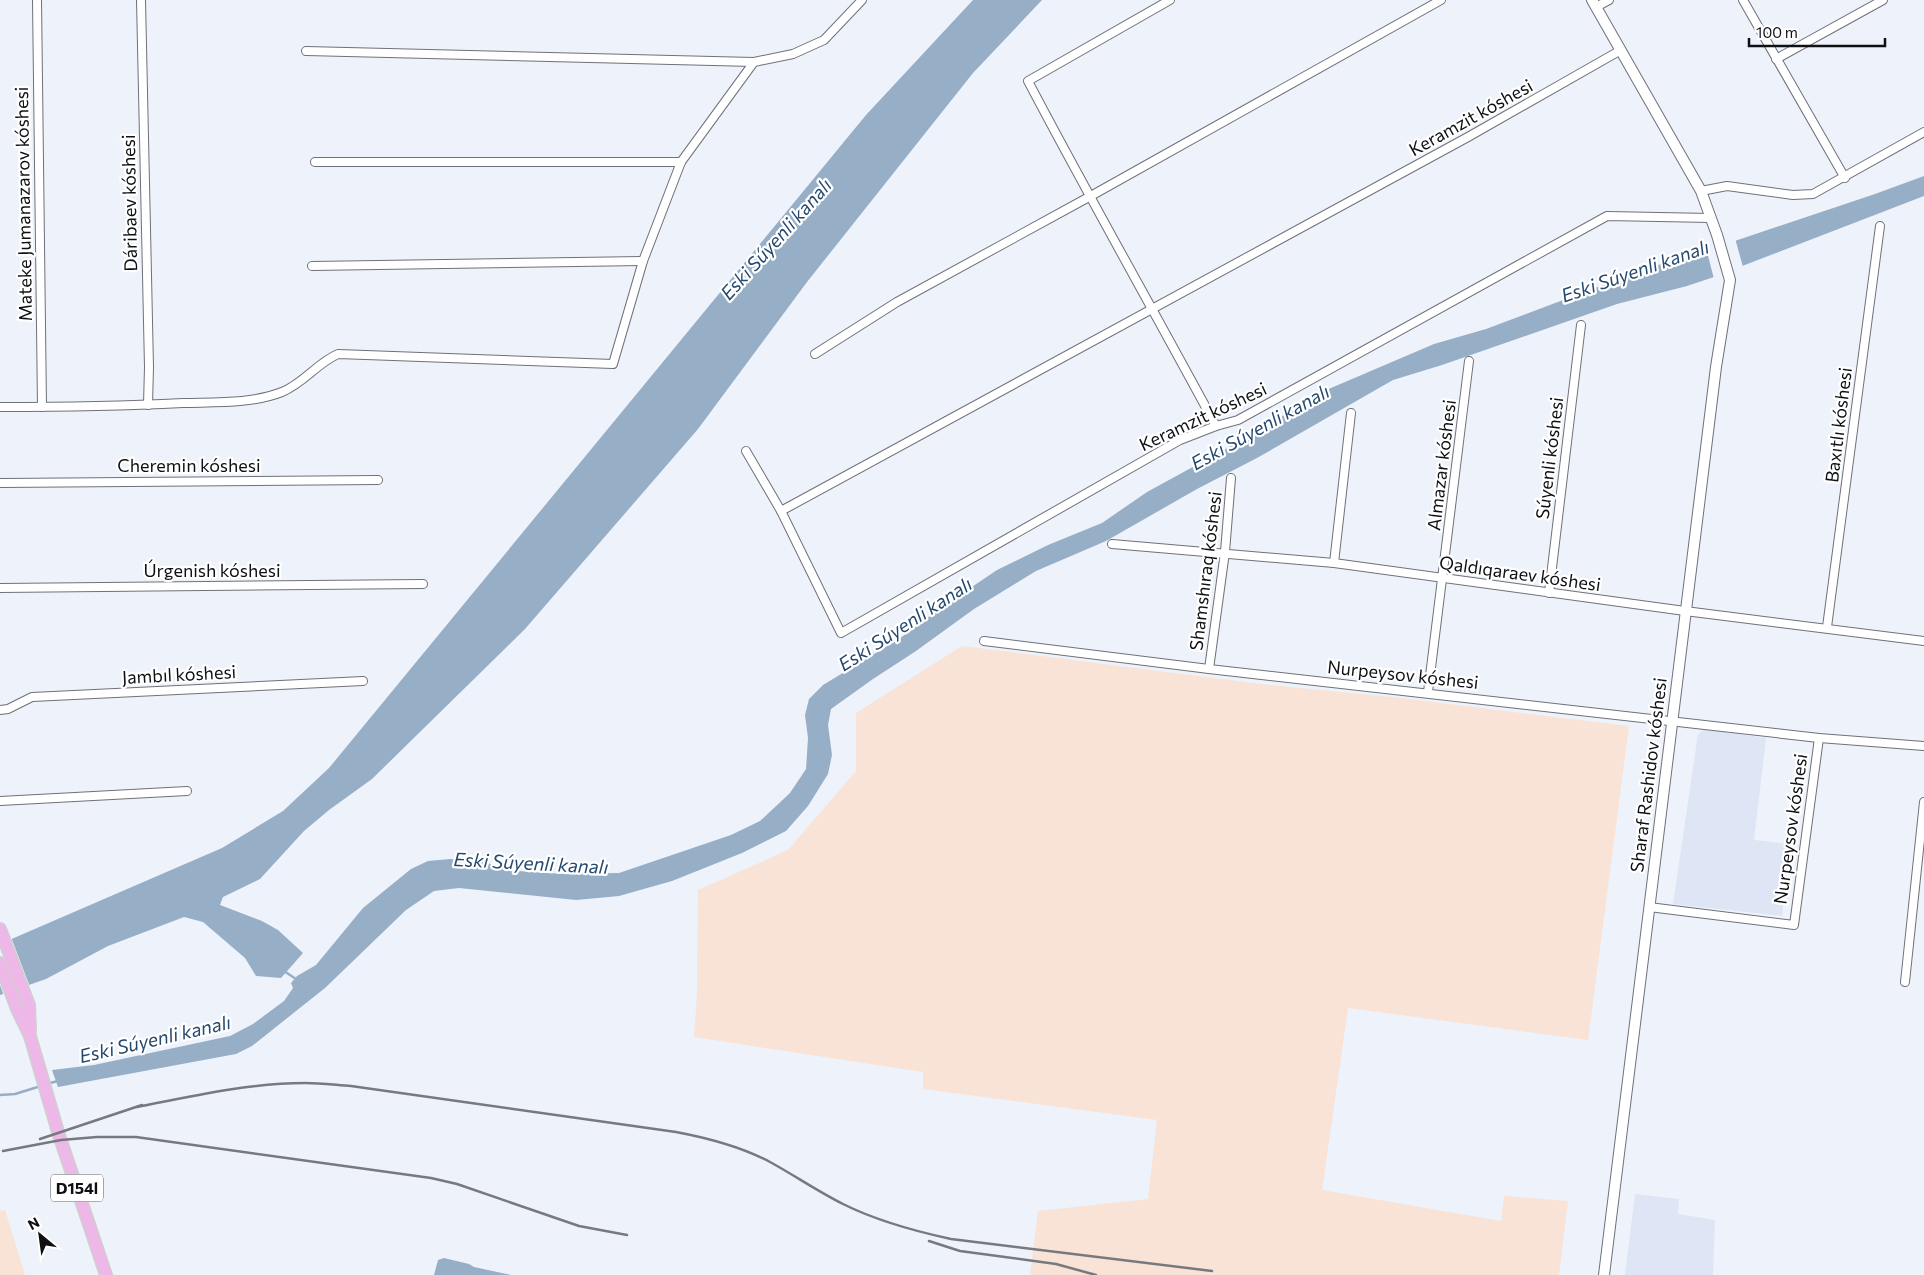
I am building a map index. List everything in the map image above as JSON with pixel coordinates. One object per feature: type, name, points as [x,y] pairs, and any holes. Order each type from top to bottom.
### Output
[{"type":"main road","name":"D154l","points":[[0,929],[29,1005],[30,1036]]},
{"type":"main road","name":"D154l","points":[[0,963],[30,1036],[49,1101],[106,1275]]},
{"type":"street","name":"Mateke Jumanazarov kóshesi","points":[[37,0],[42,407]]},
{"type":"street","name":"Dáribaev kóshesi","points":[[141,0],[149,367],[148,405]]},
{"type":"street","points":[[306,51],[754,62],[793,54],[824,40],[862,0]]},
{"type":"street","points":[[1170,0],[1028,81],[1089,197],[1216,426]]},
{"type":"street","points":[[815,354],[897,302],[1442,0]]},
{"type":"street","points":[[1609,0],[1594,4],[1701,192],[1711,218]]},
{"type":"street","points":[[1743,0],[1845,178]]},
{"type":"street","points":[[1776,59],[1883,0]]},
{"type":"street","name":"Keramzit kóshesi","points":[[781,511],[1468,138],[1621,50]]},
{"type":"street","points":[[0,407],[148,405],[246,401],[282,392],[302,380],[326,359],[338,354],[613,364],[643,261],[681,162],[754,62]]},
{"type":"street","points":[[1701,192],[1727,186],[1794,195],[1813,194],[1845,178],[1924,132]]},
{"type":"street","points":[[315,162],[681,162]]},
{"type":"street","name":"Keramzit kóshesi","points":[[746,451],[781,511],[842,633],[1180,440],[1238,420],[1607,216],[1711,218]]},
{"type":"street","name":"Sharaf Rashidov kóshesi","points":[[1604,1275],[1685,611],[1716,367],[1730,280],[1711,218]]},
{"type":"street","name":"Baxıtlı kóshesi","points":[[1827,628],[1880,226]]},
{"type":"street","points":[[312,266],[643,261]]},
{"type":"street","name":"Súyenli kóshesi","points":[[1549,593],[1581,325]]},
{"type":"street","name":"Almazar kóshesi","points":[[1428,692],[1469,361]]},
{"type":"street","points":[[1334,563],[1351,413]]},
{"type":"street","name":"Shamshıraq kóshesi","points":[[1209,669],[1226,552],[1231,478]]},
{"type":"street","name":"Cheremin kóshesi","points":[[0,483],[378,480]]},
{"type":"street","name":"Qaldıqaraev kóshesi","points":[[1112,544],[1226,552],[1334,563],[1685,611],[1924,640]]},
{"type":"street","name":"Úrgenish kóshesi","points":[[0,588],[423,584]]},
{"type":"street","name":"Nurpeysov kóshesi","points":[[984,641],[1209,669],[1428,692],[1819,738],[1924,746]]},
{"type":"street","name":"Jambıl kóshesi","points":[[0,710],[8,709],[32,697],[363,681]]},
{"type":"street","name":"Nurpeysov kóshesi","points":[[1649,907],[1794,925],[1819,738]]},
{"type":"street","points":[[0,801],[187,791]]},
{"type":"street","points":[[1905,982],[1924,802]]},
{"type":"shaded area","points":[[962,646],[1261,684],[1392,697],[1629,726],[1588,1040],[1348,1008],[1322,1190],[1501,1221],[1504,1196],[1568,1201],[1559,1275],[1030,1275],[1038,1211],[1148,1199],[1157,1120],[923,1089],[923,1072],[694,1037],[697,993],[698,890],[788,850],[856,771],[856,713]]},
{"type":"shaded area","points":[[1705,729],[1766,738],[1754,840],[1789,844],[1782,916],[1673,904],[1698,734]]},
{"type":"shaded area","points":[[1635,1194],[1679,1199],[1678,1214],[1715,1220],[1713,1275],[1625,1275]]},
{"type":"shaded area","points":[[5,1210],[25,1275],[0,1275],[0,1211]]},
{"type":"water","points":[[973,0],[1042,0],[973,73],[807,282],[698,429],[525,629],[372,779],[304,831],[260,879],[223,897],[220,905],[262,921],[278,930],[303,953],[281,978],[256,976],[245,958],[203,922],[184,917],[108,946],[46,979],[0,995],[0,944],[222,848],[283,811],[329,768],[866,115]]},
{"type":"water","points":[[1924,176],[1924,196],[1711,278],[1617,304],[1442,365],[1393,380],[1106,541],[1036,571],[974,609],[831,709],[828,725],[832,755],[828,774],[808,806],[786,831],[742,853],[672,881],[619,896],[576,900],[459,888],[434,891],[406,910],[325,988],[252,1046],[236,1054],[58,1087],[52,1070],[94,1065],[230,1036],[253,1024],[284,1001],[293,988],[291,983],[297,976],[316,965],[363,908],[411,869],[428,861],[450,859],[479,861],[518,871],[564,874],[619,873],[731,835],[760,821],[790,793],[806,769],[808,738],[805,715],[809,699],[823,685],[899,639],[997,570],[1048,545],[1102,523],[1147,492],[1244,439],[1324,391],[1434,344],[1486,329],[1648,268],[1702,252]]},
{"type":"water","points":[[444,1258],[511,1275],[434,1275],[438,1260]]},
{"type":"pier","points":[[1735,238],[1743,267],[1714,279],[1706,248]]},
{"type":"pier","points":[[11,937],[30,987],[4,996],[0,985],[0,942]]},
{"type":"waterway","points":[[284,971],[296,979]]},
{"type":"waterway","name":"Eski Súyenli kanalı","points":[[46,1084],[58,1081]]},
{"type":"waterway","name":"Eski Súyenli kanalı","points":[[0,1095],[15,1094],[41,1086]]},
{"type":"railway","points":[[137,1107],[263,1085],[316,1083],[351,1086],[676,1132],[712,1140],[747,1151],[843,1204],[882,1220],[923,1233],[951,1239],[1212,1271]]},
{"type":"railway","points":[[40,1139],[142,1105]]},
{"type":"railway","points":[[3,1151],[61,1140],[97,1137],[136,1137],[431,1178],[457,1184],[579,1226],[627,1235]]},
{"type":"railway","points":[[929,1241],[960,1251],[1056,1264],[1096,1275]]}]
